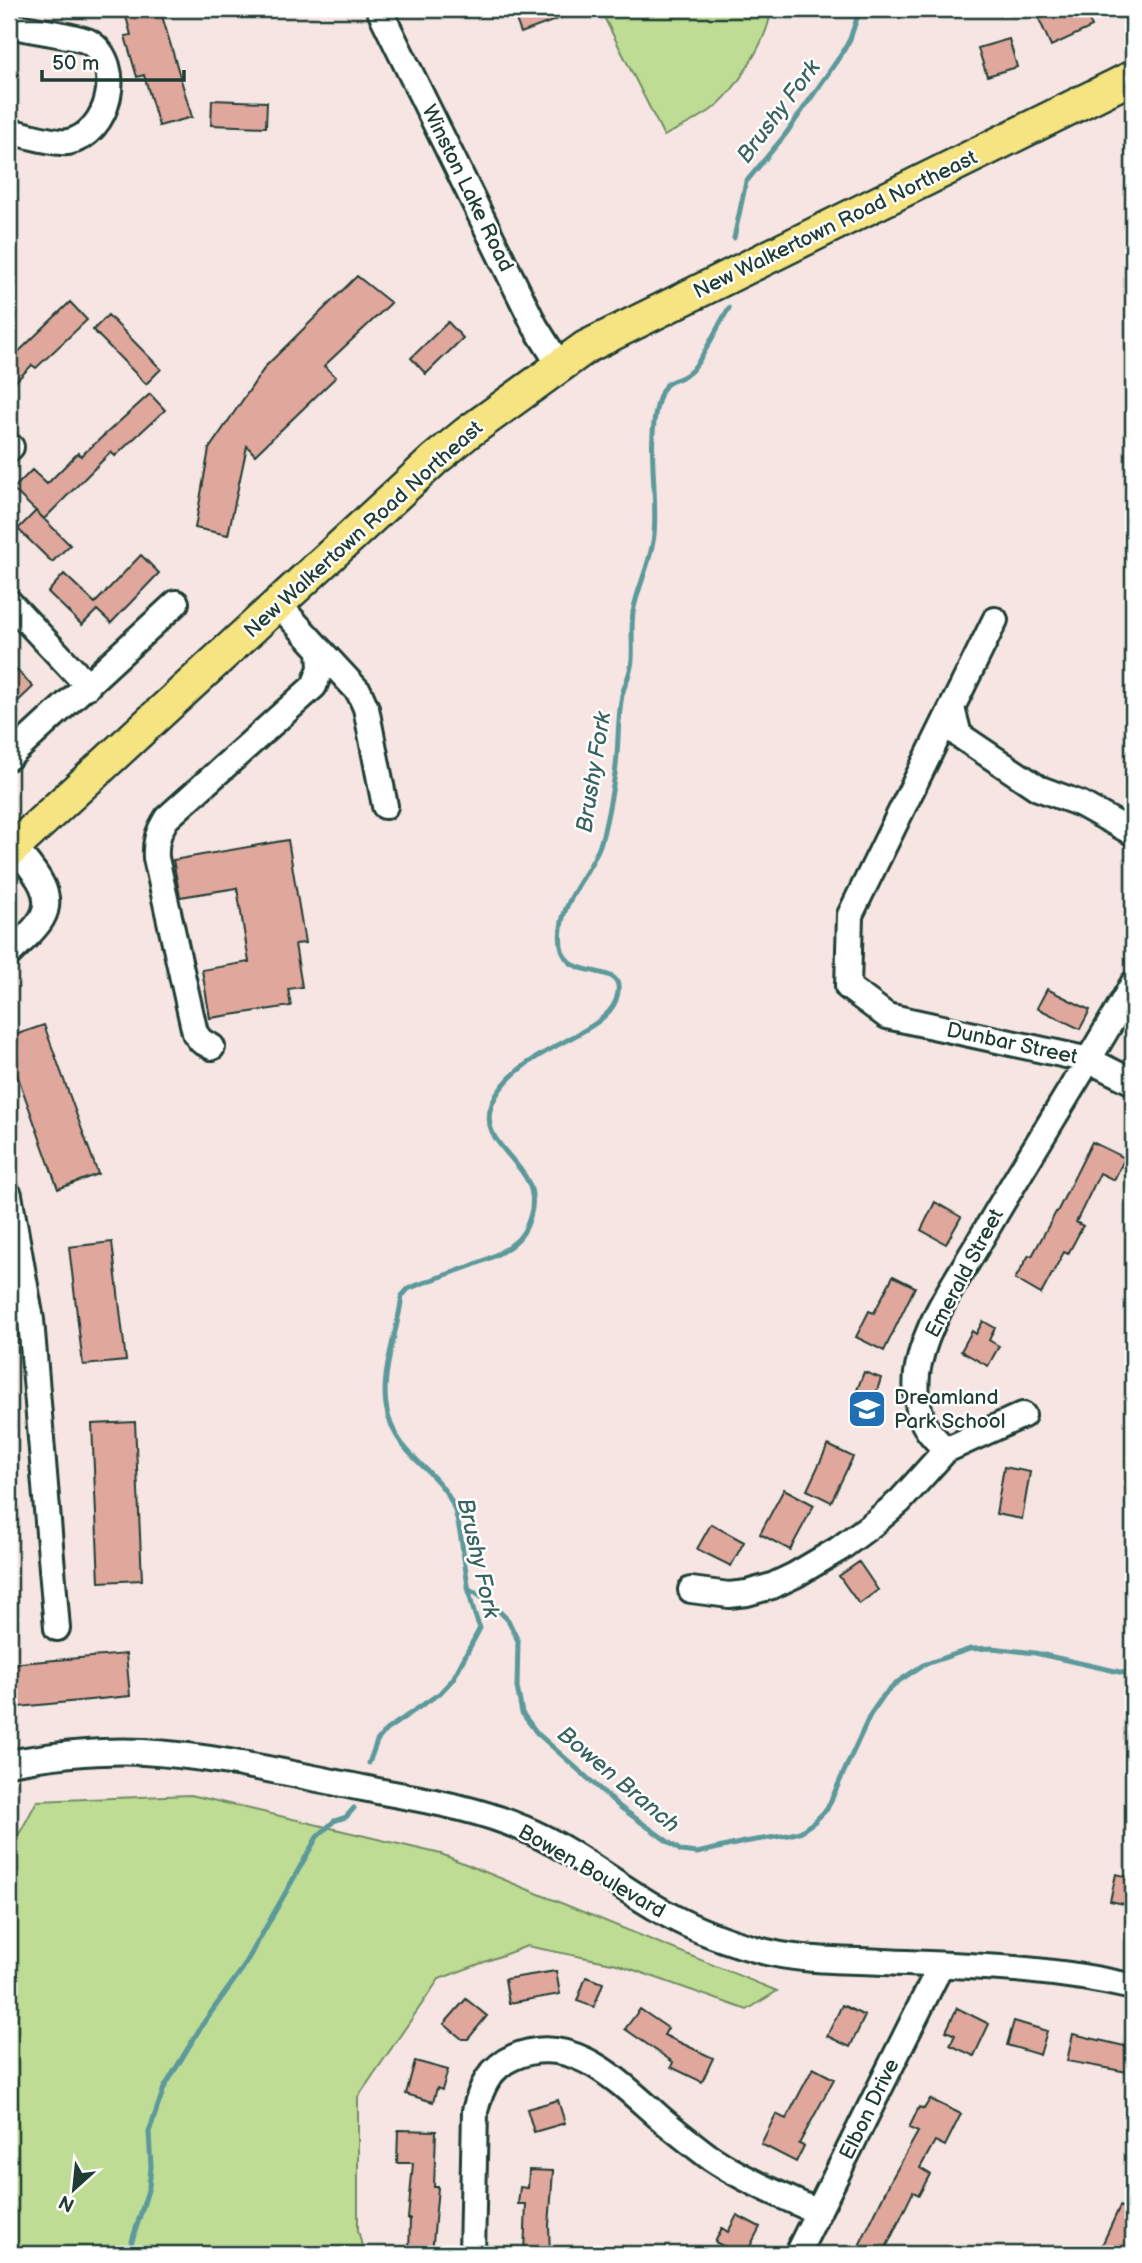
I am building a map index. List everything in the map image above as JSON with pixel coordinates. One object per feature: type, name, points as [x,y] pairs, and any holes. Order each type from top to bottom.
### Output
[{"type":"main road","name":"New Walkertown Road Northeast","points":[[12,849],[434,460],[586,347],[1133,77]]},
{"type":"street","name":"Winston Lake Road","points":[[379,9],[535,326],[560,366]]},
{"type":"street","points":[[9,25],[88,42],[103,57],[110,75],[109,94],[101,116],[85,135],[66,142],[9,131]]},
{"type":"street","points":[[9,602],[88,686]]},
{"type":"street","points":[[9,757],[176,603]]},
{"type":"street","points":[[278,604],[359,692],[366,708],[385,806]]},
{"type":"street","points":[[995,620],[952,708],[959,735],[1038,788],[1081,804],[1133,833]]},
{"type":"street","points":[[212,1047],[201,1041],[195,1033],[156,859],[155,843],[167,818],[314,686],[321,668],[320,650]]},
{"type":"street","name":"Dunbar Street","points":[[952,708],[850,915],[848,987],[887,1016],[1089,1060],[1133,1082]]},
{"type":"street","points":[[9,954],[42,919],[47,904],[44,889],[12,849]]},
{"type":"street","name":"Emerald Street","points":[[946,1450],[928,1431],[919,1407],[919,1363],[927,1340],[945,1301],[997,1211],[1133,984]]},
{"type":"street","points":[[9,1195],[31,1320],[57,1628]]},
{"type":"street","points":[[691,1590],[729,1595],[747,1593],[772,1586],[795,1575],[874,1524],[900,1501],[946,1450],[1023,1415]]},
{"type":"street","name":"Bowen Boulevard","points":[[9,1763],[48,1756],[145,1752],[177,1755],[442,1803],[494,1818],[542,1837],[654,1907],[707,1934],[757,1950],[788,1956],[1023,1969],[1104,1980],[1133,1987]]},
{"type":"street","name":"Elbon Drive","points":[[797,2254],[941,1965]]},
{"type":"street","points":[[471,2254],[475,2124],[479,2094],[487,2077],[498,2065],[522,2053],[539,2050],[556,2050],[589,2062],[617,2081],[676,2132],[711,2157],[747,2180],[818,2212]]},
{"type":"green space","points":[[600,9],[771,9],[757,49],[730,91],[711,110],[664,136]]},
{"type":"green space","points":[[191,1795],[441,1854],[777,1991],[747,2010],[617,1964],[527,1946],[439,1979],[358,2097],[358,2230],[364,2254],[9,2254],[9,1853],[37,1801]]},
{"type":"building","points":[[124,9],[160,9],[192,117],[159,126],[144,75],[137,77],[125,36],[131,35]]},
{"type":"building","points":[[512,9],[582,9],[582,10],[521,33]]},
{"type":"building","points":[[1061,9],[1084,9],[1092,27],[1051,46],[1039,19]]},
{"type":"building","points":[[1009,39],[1017,67],[987,76],[978,48]]},
{"type":"building","points":[[212,100],[267,102],[266,127],[211,125]]},
{"type":"building","points":[[357,276],[391,303],[324,366],[336,377],[255,455],[247,446],[228,535],[195,528],[209,449],[266,366]]},
{"type":"building","points":[[70,302],[87,320],[36,368],[32,365],[9,388],[9,361]]},
{"type":"building","points":[[108,315],[161,369],[146,384],[93,330]]},
{"type":"building","points":[[448,322],[463,338],[426,374],[411,358]]},
{"type":"building","points":[[150,394],[165,410],[115,456],[111,452],[44,519],[13,489],[32,470],[47,484],[78,453],[81,456]]},
{"type":"building","points":[[36,511],[70,545],[52,562],[18,529]]},
{"type":"building","points":[[141,555],[159,573],[111,623],[97,610],[82,625],[48,592],[64,574],[95,603]]},
{"type":"building","points":[[17,670],[33,687],[9,710],[9,678]]},
{"type":"building","points":[[288,840],[305,943],[295,944],[302,987],[288,989],[291,1006],[210,1018],[202,970],[249,962],[237,888],[180,897],[173,860]]},
{"type":"building","points":[[1047,989],[1090,1010],[1080,1029],[1037,1008]]},
{"type":"building","points":[[44,1025],[98,1174],[58,1189],[9,1052],[9,1037]]},
{"type":"building","points":[[1092,1142],[1125,1158],[1114,1180],[1100,1173],[1076,1222],[1083,1226],[1068,1254],[1064,1252],[1041,1294],[1015,1279],[1029,1255],[1032,1256],[1057,1212]]},
{"type":"building","points":[[935,1202],[961,1217],[946,1244],[921,1230]]},
{"type":"building","points":[[112,1242],[126,1361],[83,1365],[69,1247]]},
{"type":"building","points":[[893,1276],[915,1287],[884,1351],[856,1337],[869,1311],[874,1313]]},
{"type":"building","points":[[983,1321],[995,1328],[989,1340],[999,1346],[988,1366],[961,1351],[972,1331],[976,1334]]},
{"type":"building","points":[[864,1372],[881,1378],[875,1397],[857,1390]]},
{"type":"building","points":[[135,1422],[142,1580],[99,1582],[92,1424]]},
{"type":"building","points":[[828,1445],[853,1457],[831,1502],[807,1490]]},
{"type":"building","points":[[1004,1467],[1030,1472],[1022,1519],[996,1514]]},
{"type":"building","points":[[784,1489],[814,1505],[790,1550],[760,1534]]},
{"type":"building","points":[[711,1524],[744,1542],[731,1566],[697,1549]]},
{"type":"building","points":[[859,1562],[878,1590],[859,1604],[839,1576]]},
{"type":"building","points":[[126,1654],[130,1696],[9,1708],[9,1664]]},
{"type":"building","points":[[1116,1874],[1133,1878],[1133,1906],[1110,1901]]},
{"type":"building","points":[[556,1971],[560,1994],[509,2003],[505,1979]]},
{"type":"building","points":[[586,1977],[603,1983],[594,2007],[577,2001]]},
{"type":"building","points":[[466,1999],[487,2016],[468,2039],[462,2039],[444,2024]]},
{"type":"building","points":[[842,2005],[865,2016],[850,2047],[827,2036]]},
{"type":"building","points":[[957,2008],[989,2024],[974,2056],[950,2045],[955,2035],[946,2031]]},
{"type":"building","points":[[640,2009],[668,2028],[664,2035],[713,2058],[702,2082],[671,2067],[673,2062],[625,2029]]},
{"type":"building","points":[[1014,2021],[1047,2031],[1040,2055],[1007,2045]]},
{"type":"building","points":[[1073,2034],[1133,2048],[1133,2073],[1067,2061]]},
{"type":"building","points":[[415,2061],[448,2070],[442,2090],[437,2088],[433,2102],[406,2094]]},
{"type":"building","points":[[813,2068],[834,2079],[799,2144],[804,2146],[796,2162],[761,2144],[776,2114],[786,2119]]},
{"type":"building","points":[[930,2099],[961,2114],[945,2146],[935,2141],[920,2168],[930,2174],[919,2195],[913,2192],[883,2254],[855,2254],[918,2132],[909,2128],[919,2107],[924,2109]]},
{"type":"building","points":[[558,2100],[565,2123],[534,2132],[527,2109]]},
{"type":"building","points":[[398,2130],[436,2131],[434,2187],[438,2187],[432,2254],[409,2254],[408,2219],[413,2163],[397,2163]]},
{"type":"building","points":[[529,2170],[553,2171],[550,2254],[524,2254],[526,2204],[518,2204],[520,2187],[528,2188]]},
{"type":"building","points":[[1120,2206],[1133,2213],[1133,2235],[1124,2254],[1098,2254]]},
{"type":"building","points":[[737,2215],[760,2227],[746,2254],[739,2254],[715,2242],[722,2228],[728,2232]]},
{"type":"waterway","name":"Brushy Fork","points":[[734,238],[746,182],[785,135],[841,55],[850,39],[860,9]]},
{"type":"waterway","name":"Brushy Fork","points":[[369,1763],[377,1741],[386,1730],[440,1693],[453,1679],[480,1628],[471,1599],[454,1508],[440,1484],[407,1450],[394,1432],[388,1413],[386,1376],[402,1296],[408,1289],[492,1257],[522,1235],[530,1217],[533,1199],[529,1183],[493,1133],[489,1120],[492,1104],[503,1085],[519,1070],[594,1024],[608,1013],[616,1000],[618,986],[613,978],[568,961],[561,948],[561,928],[567,906],[600,845],[610,801],[616,764],[620,705],[632,660],[633,612],[654,535],[653,435],[658,402],[668,383],[686,375],[695,366],[729,308]]},
{"type":"waterway","name":"Bowen Branch","points":[[468,1588],[493,1605],[508,1620],[518,1641],[517,1687],[522,1713],[537,1733],[620,1807],[681,1851],[697,1853],[788,1835],[800,1832],[814,1822],[827,1809],[870,1715],[884,1695],[923,1665],[970,1649],[992,1648],[1035,1653],[1133,1675]]},
{"type":"waterway","name":"Brushy Fork","points":[[128,2254],[149,2187],[149,2132],[164,2088],[202,2025],[243,1968],[317,1837],[334,1821],[346,1817],[354,1808]]},
{"type":"place","name":"Dreamland Park School","points":[[867,1409]]}]
